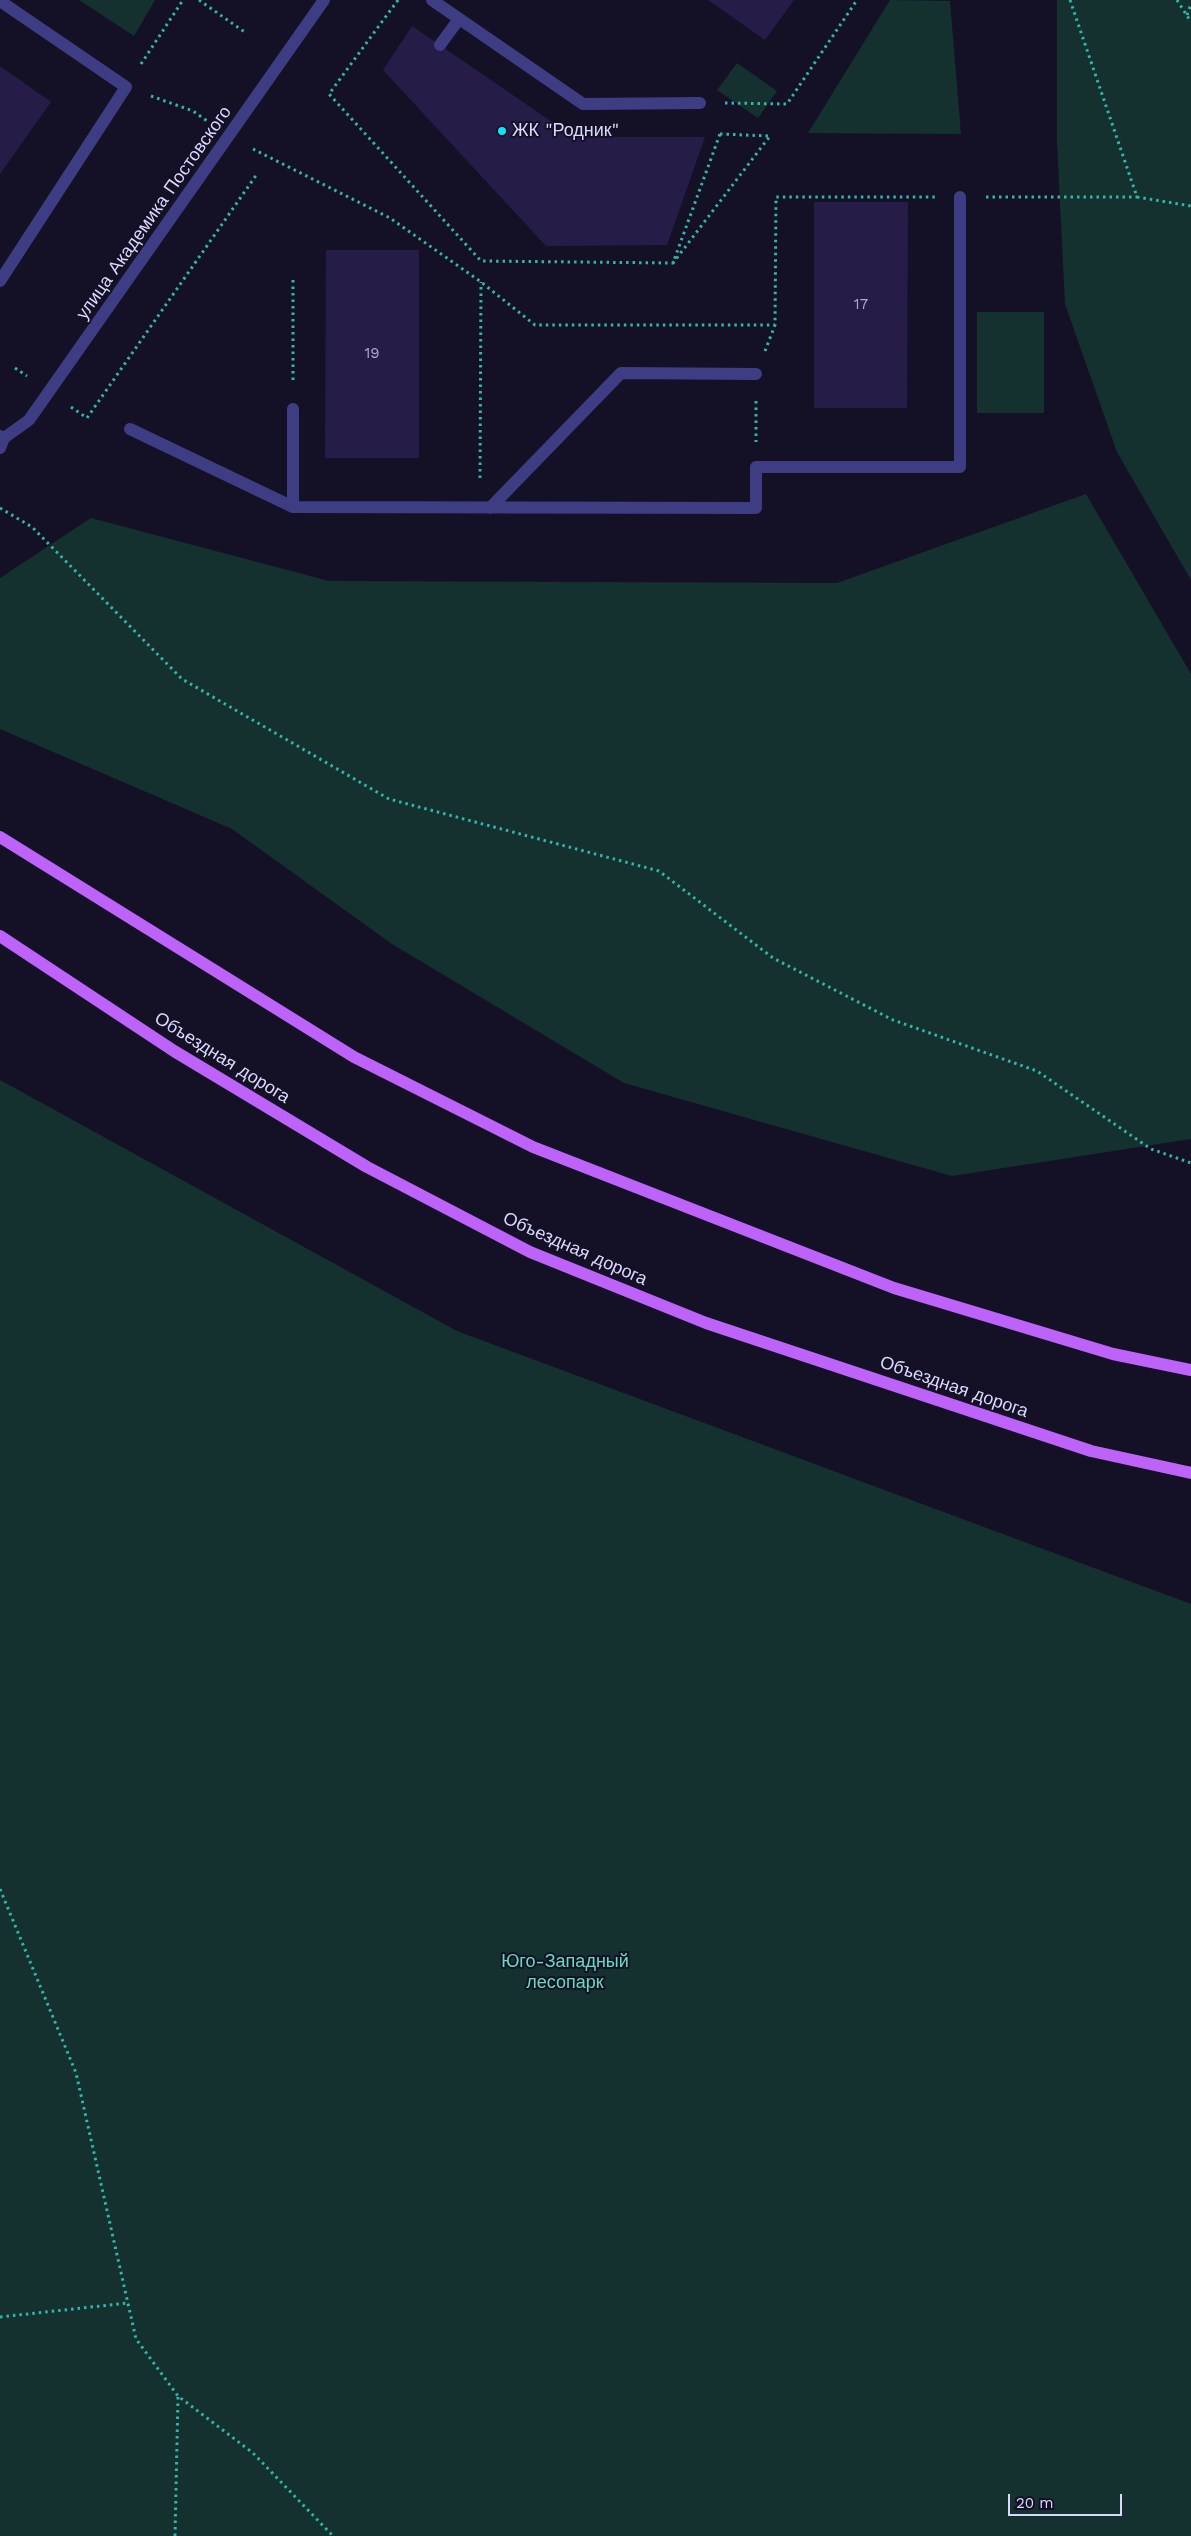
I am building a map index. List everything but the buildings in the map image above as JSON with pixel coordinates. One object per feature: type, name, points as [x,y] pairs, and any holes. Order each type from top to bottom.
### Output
[{"type":"main road","points":[[0,837],[354,1057],[533,1148],[894,1288],[1113,1354],[1191,1370]]},
{"type":"main road","name":"Объездная дорога","points":[[0,936],[174,1051],[367,1167],[530,1252],[706,1323],[1091,1451],[1191,1473]]},
{"type":"street","name":"улица Академика Постовского","points":[[1,440],[29,420],[324,0]]},
{"type":"street","points":[[432,0],[583,104],[700,103]]},
{"type":"street","points":[[0,1],[126,87],[0,281]]},
{"type":"street","points":[[440,45],[459,19]]},
{"type":"street","points":[[130,429],[292,507],[756,508],[756,468],[960,468],[960,198]]},
{"type":"street","points":[[485,508],[621,373],[756,374]]},
{"type":"street","points":[[292,507],[293,409]]},
{"type":"path","points":[[183,0],[126,87],[193,111],[229,136],[390,218],[480,282],[535,325],[776,326],[776,198],[1137,198],[1191,206]]},
{"type":"path","points":[[199,0],[246,33]]},
{"type":"path","points":[[398,0],[328,94],[480,260],[673,263]]},
{"type":"path","points":[[700,103],[787,104],[857,0]]},
{"type":"path","points":[[1070,0],[1137,198]]},
{"type":"path","points":[[1177,0],[1191,22]]},
{"type":"path","points":[[1187,15],[1191,4]]},
{"type":"path","points":[[720,134],[770,136],[741,173],[673,263],[720,134]]},
{"type":"path","points":[[15,368],[87,418],[256,174]]},
{"type":"path","points":[[293,280],[293,409]]},
{"type":"path","points":[[480,282],[485,508]]},
{"type":"path","points":[[0,508],[32,527],[182,679],[389,798],[659,870],[773,958],[893,1020],[1037,1071],[1151,1149],[1191,1164]]},
{"type":"path","points":[[0,1889],[76,2073],[136,2339],[178,2396],[253,2453],[333,2536]]},
{"type":"path","points":[[0,2317],[128,2303]]},
{"type":"path","points":[[175,2536],[178,2396]]},
{"type":"green space","points":[[79,0],[155,0],[134,36]]},
{"type":"green space","points":[[890,0],[950,1],[961,134],[808,133]]},
{"type":"green space","points":[[1057,0],[1191,0],[1191,580],[1117,452],[1065,304],[1057,143]]},
{"type":"green space","points":[[737,63],[777,91],[758,118],[717,90]]},
{"type":"green space","points":[[977,312],[1044,312],[1044,413],[977,413]]},
{"type":"green space","points":[[1086,494],[1191,674],[1191,1139],[952,1176],[624,1083],[392,944],[232,829],[0,729],[0,578],[91,518],[329,581],[837,583]]},
{"type":"green space","name":"Юго-Западный лесопарк","points":[[0,1080],[457,1331],[1191,1604],[1191,2536],[0,2536]]},
{"type":"place","name":"ЖК \"Родник\"","points":[[502,131]]}]
